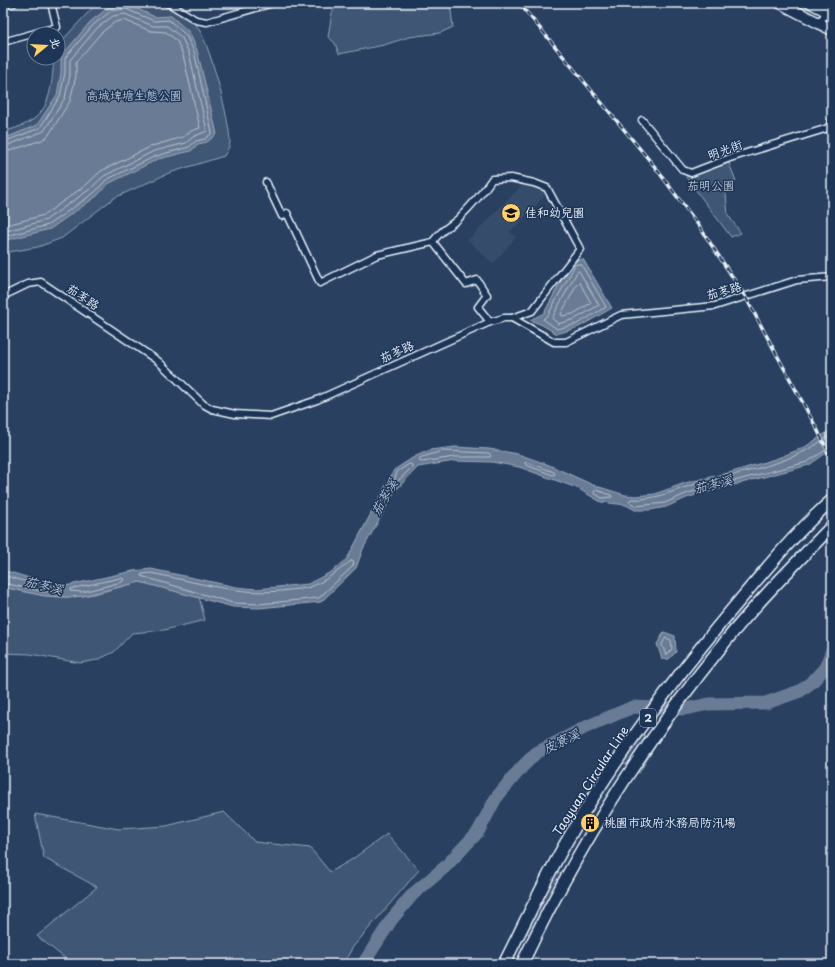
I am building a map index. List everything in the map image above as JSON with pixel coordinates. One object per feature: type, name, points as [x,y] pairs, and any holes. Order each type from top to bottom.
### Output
[{"type":"highway","name":"Taoyuan Circular Line","points":[[504,964],[564,846],[630,742],[675,680],[719,624],[765,570],[832,500]]},
{"type":"highway","name":"2","points":[[522,964],[543,920],[607,806],[688,689],[726,641],[780,580],[832,526]]},
{"type":"main road","points":[[780,3],[832,30]]},
{"type":"main road","points":[[811,3],[830,9]]},
{"type":"street","points":[[3,6],[14,3]]},
{"type":"street","points":[[5,41],[57,27],[51,3]]},
{"type":"street","points":[[168,3],[196,20],[207,22],[264,4],[273,3]]},
{"type":"street","points":[[820,23],[830,9]]},
{"type":"street","name":"明光街","points":[[642,120],[683,170],[690,173],[730,158],[828,128],[832,121]]},
{"type":"street","points":[[266,182],[282,216],[287,213],[320,283],[377,255],[433,242],[438,234],[456,221],[477,201],[492,179],[511,178],[534,183],[547,188],[580,249],[532,311],[512,318]]},
{"type":"street","points":[[433,242],[466,284],[477,280],[487,295],[478,308],[490,322]]},
{"type":"street","name":"茄苳路","points":[[3,296],[28,284],[41,282],[158,361],[203,404],[212,409],[235,414],[271,416],[317,400],[490,322],[504,318],[512,318],[554,342],[566,342],[621,315],[714,306],[797,280],[832,277]]},
{"type":"shaded area","name":"佳和幼兒園","points":[[524,183],[544,190],[547,194],[510,232],[516,237],[493,264],[468,240]]},
{"type":"green space","name":"高城埤塘生態公園","points":[[101,3],[150,4],[169,8],[180,13],[196,25],[207,46],[218,81],[227,117],[230,142],[229,148],[224,156],[169,173],[114,198],[62,238],[38,247],[3,253],[3,132],[26,124],[37,117],[49,94],[53,66],[66,66],[66,36],[94,6]]},
{"type":"green space","points":[[338,3],[450,3],[453,27],[440,33],[409,37],[384,45],[339,54],[335,43],[328,37],[332,13]]},
{"type":"green space","name":"茄明公園","points":[[729,163],[736,181],[725,184],[728,215],[741,233],[731,237],[686,177]]},
{"type":"green space","points":[[140,582],[199,597],[205,620],[164,630],[132,633],[114,652],[97,660],[80,663],[30,654],[3,653],[3,587],[43,595],[73,597],[97,593]]},
{"type":"green space","points":[[633,729],[657,743],[639,773],[616,758]]},
{"type":"green space","points":[[224,812],[255,842],[310,848],[330,872],[351,860],[387,834],[419,870],[352,948],[344,964],[72,964],[37,936],[97,887],[44,858],[35,814],[119,829],[166,826]]},
{"type":"green space","points":[[547,866],[572,879],[540,940],[516,927]]},
{"type":"water","name":"高城埤塘生態公園","points":[[127,4],[155,17],[171,16],[189,32],[197,50],[217,134],[207,142],[198,144],[191,151],[158,159],[108,184],[97,196],[50,229],[3,241],[3,139],[37,125],[57,95],[61,66],[66,66],[66,51],[90,22],[109,7]]},
{"type":"water","points":[[583,259],[612,308],[579,327],[557,334],[530,320],[544,313],[572,260]]},
{"type":"water","name":"茄苳溪","points":[[832,429],[832,449],[809,465],[689,497],[666,507],[650,510],[635,510],[626,505],[601,502],[577,488],[519,467],[492,462],[455,461],[418,467],[395,491],[363,549],[356,568],[321,602],[259,608],[233,607],[140,582],[83,596],[68,597],[45,596],[3,587],[3,570],[49,584],[65,586],[133,571],[151,569],[236,587],[257,589],[308,584],[333,571],[347,559],[394,470],[414,457],[430,450],[455,447],[489,449],[518,454],[549,465],[593,485],[625,495],[636,496],[655,494],[685,483],[732,472],[778,458],[805,447]]},
{"type":"water","points":[[664,632],[675,636],[676,652],[669,659],[662,659],[657,644]]},
{"type":"waterway","name":"皮寮溪","points":[[363,964],[392,919],[413,894],[445,867],[478,832],[496,798],[536,753],[586,727],[633,707],[685,709],[709,704],[766,703],[800,691],[813,681],[825,668],[832,650]]},
{"type":"railway","points":[[519,3],[655,167],[699,226],[745,296],[817,429],[832,460]]},
{"type":"place","name":"佳和幼兒園","points":[[511,213]]},
{"type":"place","name":"桃園市政府水務局防汛場","points":[[590,823]]}]
